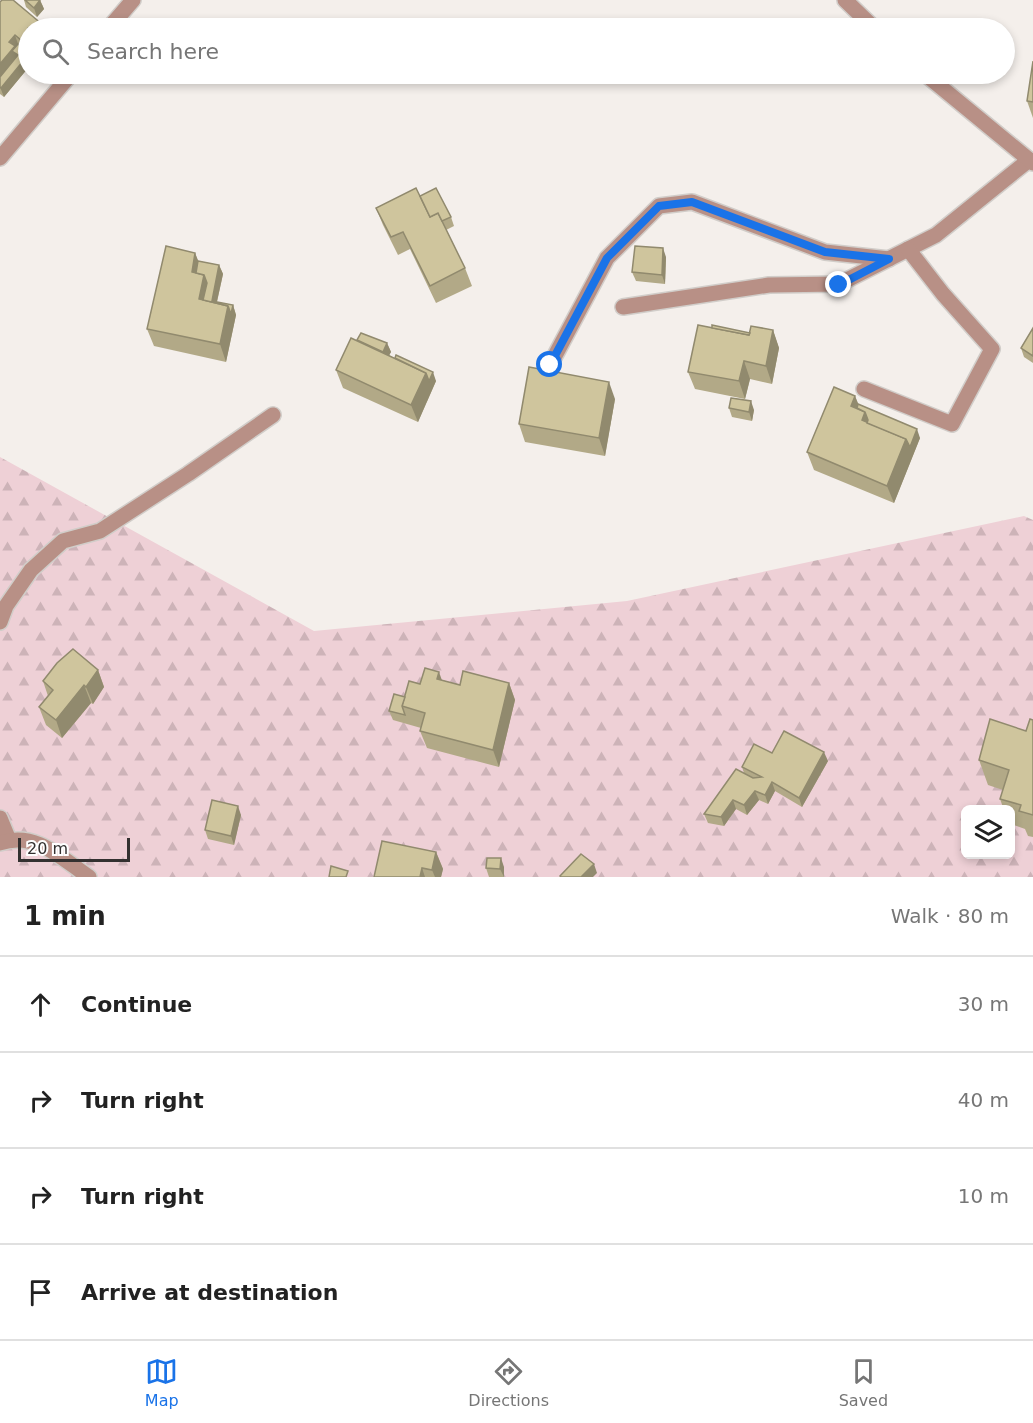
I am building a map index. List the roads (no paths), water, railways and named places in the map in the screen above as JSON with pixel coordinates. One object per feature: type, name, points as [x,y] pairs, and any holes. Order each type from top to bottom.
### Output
[{"type":"street","points":[[118,18],[133,0]]},
{"type":"street","points":[[845,0],[864,18]]},
{"type":"street","points":[[0,158],[63,84]]},
{"type":"street","points":[[623,307],[769,285],[839,285],[936,235],[1031,161],[937,84]]},
{"type":"street","points":[[550,365],[607,258],[659,206],[692,202],[825,252],[889,259]]},
{"type":"street","points":[[864,389],[952,424],[992,349],[943,294],[908,249]]},
{"type":"street","points":[[0,622],[6,606],[31,570],[63,542],[100,531],[189,474],[273,415]]},
{"type":"street","points":[[0,818],[4,842],[14,839],[43,845],[89,877]]}]
